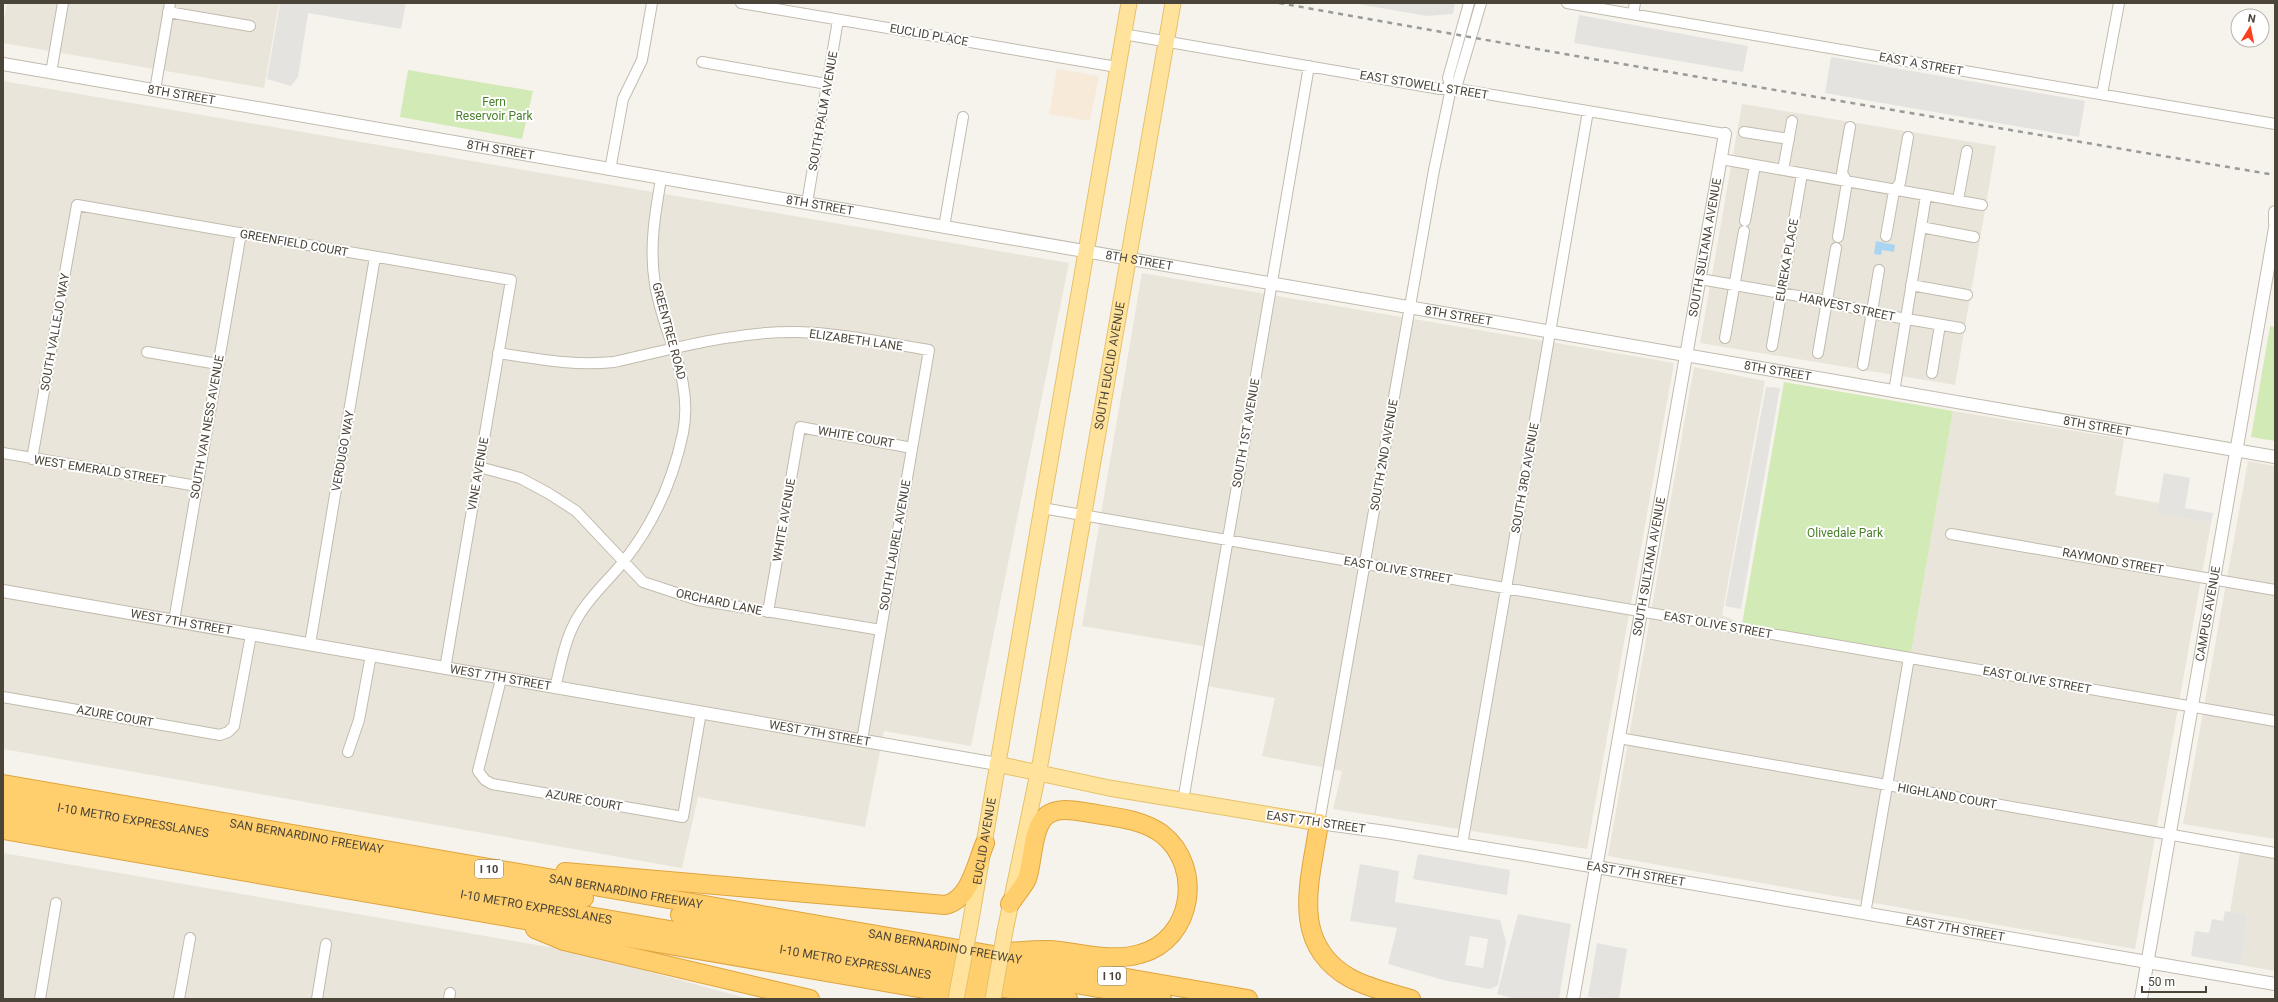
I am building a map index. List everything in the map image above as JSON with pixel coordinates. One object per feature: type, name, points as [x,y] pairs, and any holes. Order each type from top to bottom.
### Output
[{"type":"highway","name":"SAN BERNARDINO FREEWAY","points":[[3,784],[475,867],[1248,999]]},
{"type":"highway","name":"I-10 METRO EXPRESSLANES","points":[[3,798],[1162,999]]},
{"type":"highway","points":[[976,953],[1047,950],[1087,955],[1126,957],[1150,951],[1166,940],[1182,917],[1188,893],[1187,876],[1180,855],[1175,847],[1153,827],[1112,817],[1061,810],[1049,814],[1042,820],[1038,830],[1026,879],[1010,904]]},
{"type":"highway","name":"I-10 METRO EXPRESSLANES","points":[[3,815],[1068,999]]},
{"type":"highway","points":[[1320,823],[1308,901],[1308,923],[1315,942],[1328,961],[1350,978],[1411,999]]},
{"type":"highway","points":[[3,830],[983,999]]},
{"type":"highway","points":[[475,867],[607,875],[945,905],[956,902],[968,884],[985,843]]},
{"type":"highway","points":[[502,916],[564,941],[810,999]]},
{"type":"main road","points":[[1042,508],[1084,252],[1129,3]]},
{"type":"main road","name":"SOUTH EUCLID AVENUE","points":[[1038,773],[1082,515],[1173,3]]},
{"type":"main road","name":"EUCLID AVENUE","points":[[956,999],[985,843],[997,764],[1042,508]]},
{"type":"main road","name":"EAST 7TH STREET","points":[[997,764],[1183,801],[1320,823]]},
{"type":"main road","points":[[993,999],[1010,904],[1038,773]]},
{"type":"street","points":[[51,72],[64,3]]},
{"type":"street","points":[[610,170],[623,99],[642,60],[652,3]]},
{"type":"street","name":"EUCLID PLACE","points":[[742,3],[1117,67]]},
{"type":"street","name":"SOUTH 2ND AVENUE","points":[[1320,823],[1409,308],[1441,129],[1451,88],[1448,78],[1469,3]]},
{"type":"street","name":"SOUTH 2ND AVENUE","points":[[1451,88],[1458,81],[1481,3]]},
{"type":"street","name":"EAST A STREET","points":[[1567,3],[2275,124]]},
{"type":"street","points":[[1633,14],[1635,3]]},
{"type":"street","points":[[2102,94],[2119,3]]},
{"type":"street","points":[[155,90],[169,8],[250,26]]},
{"type":"street","name":"SOUTH PALM AVENUE","points":[[807,203],[838,20]]},
{"type":"street","name":"EAST STOWELL STREET","points":[[1123,34],[1440,89],[1451,88],[1725,134]]},
{"type":"street","points":[[702,62],[827,84]]},
{"type":"street","name":"8TH STREET","points":[[3,64],[1128,260],[1686,354],[1894,392],[2275,457]]},
{"type":"street","name":"SOUTH 1ST AVENUE","points":[[1183,801],[1309,66]]},
{"type":"street","name":"SOUTH 3RD AVENUE","points":[[1462,845],[1588,111]]},
{"type":"street","points":[[944,227],[963,117]]},
{"type":"street","points":[[1783,170],[1792,121]]},
{"type":"street","points":[[1838,237],[1848,182],[1842,173],[1850,127]]},
{"type":"street","points":[[1744,132],[1789,139]]},
{"type":"street","name":"SOUTH SULTANA AVENUE","points":[[1573,999],[1725,134]]},
{"type":"street","points":[[1886,236],[1894,191],[1900,183],[1908,137]]},
{"type":"street","points":[[1958,200],[1967,151]]},
{"type":"street","points":[[1721,159],[1894,191],[1982,205]]},
{"type":"street","points":[[1725,338],[1755,165]]},
{"type":"street","name":"EUREKA PLACE","points":[[1772,346],[1802,174]]},
{"type":"street","name":"GREENTREE ROAD","points":[[555,688],[567,641],[577,617],[591,597],[644,534],[657,510],[674,469],[683,431],[685,391],[675,349],[662,315],[655,284],[653,228],[661,179]]},
{"type":"street","points":[[1894,392],[1926,196]]},
{"type":"street","name":"GREENFIELD COURT","points":[[77,205],[511,280]]},
{"type":"street","name":"SOUTH VALLEJO WAY","points":[[32,459],[77,205]]},
{"type":"street","points":[[2275,212],[2275,223]]},
{"type":"street","points":[[1921,227],[1974,237]]},
{"type":"street","name":"CAMPUS AVENUE","points":[[2141,999],[2275,228]]},
{"type":"street","name":"SOUTH VAN NESS AVENUE","points":[[174,621],[241,233]]},
{"type":"street","points":[[1818,353],[1836,248]]},
{"type":"street","name":"VERDUGO WAY","points":[[310,644],[375,257]]},
{"type":"street","points":[[1863,365],[1879,270]]},
{"type":"street","name":"HARVEST STREET","points":[[1700,279],[1827,301],[1872,313],[1960,328]]},
{"type":"street","name":"VINE AVENUE","points":[[445,669],[511,280]]},
{"type":"street","points":[[1911,285],[1967,295]]},
{"type":"street","points":[[1932,373],[1940,325]]},
{"type":"street","name":"ELIZABETH LANE","points":[[498,353],[570,364],[592,364],[614,362],[744,335],[796,332],[840,335],[929,350]]},
{"type":"street","name":"SOUTH LAUREL AVENUE","points":[[862,740],[929,350]]},
{"type":"street","points":[[147,352],[218,364]]},
{"type":"street","name":"WHITE COURT","points":[[800,427],[912,448]]},
{"type":"street","name":"WHITE AVENUE","points":[[768,612],[800,427]]},
{"type":"street","name":"WEST EMERALD STREET","points":[[3,454],[197,486]]},
{"type":"street","name":"ORCHARD LANE","points":[[479,467],[520,478],[548,492],[576,512],[622,562],[643,582],[668,592],[698,600],[881,630]]},
{"type":"street","name":"EAST OLIVE STREET","points":[[1042,508],[2275,722]]},
{"type":"street","name":"RAYMOND STREET","points":[[1951,534],[2214,578],[2275,590]]},
{"type":"street","name":"WEST 7TH STREET","points":[[3,591],[310,644],[501,679],[701,712],[997,764]]},
{"type":"street","name":"AZURE COURT","points":[[3,697],[220,735],[228,732],[234,726],[251,635]]},
{"type":"street","points":[[348,752],[359,720],[371,655]]},
{"type":"street","points":[[1865,914],[1909,658]]},
{"type":"street","name":"AZURE COURT","points":[[501,679],[478,771],[485,780],[492,784],[683,817],[701,712]]},
{"type":"street","name":"HIGHLAND COURT","points":[[1619,738],[2275,853]]},
{"type":"street","name":"EAST 7TH STREET","points":[[1320,823],[1596,867],[2275,984]]},
{"type":"street","points":[[40,999],[56,902]]},
{"type":"street","points":[[179,999],[190,938]]},
{"type":"street","points":[[317,999],[326,944]]},
{"type":"shaded area","points":[[7,3],[279,3],[264,88],[3,43],[3,25]]},
{"type":"shaded area","points":[[280,3],[406,3],[401,29],[308,13],[298,77],[291,86],[267,79]]},
{"type":"shaded area","points":[[1352,3],[1455,3],[1453,14],[1427,16]]},
{"type":"shaded area","points":[[1579,15],[1748,46],[1743,72],[1574,43]]},
{"type":"shaded area","points":[[1831,57],[2085,101],[2079,137],[1825,93]]},
{"type":"shaded area","points":[[1057,69],[1099,76],[1090,121],[1049,114]]},
{"type":"shaded area","points":[[3,81],[1069,263],[971,746],[884,731],[865,827],[698,797],[682,868],[3,749]]},
{"type":"shaded area","points":[[1742,104],[1996,146],[1955,385],[1700,343]]},
{"type":"shaded area","points":[[1142,273],[1674,363],[1587,849],[1333,809],[1342,771],[1262,756],[1275,698],[1207,686],[1214,648],[1082,626]]},
{"type":"shaded area","points":[[1694,367],[1765,381],[1722,615],[1742,624],[1911,653],[1953,411],[2124,439],[2115,495],[2159,503],[2158,513],[2211,523],[2135,949],[1608,856]]},
{"type":"shaded area","points":[[1766,387],[1780,388],[1741,609],[1725,606]]},
{"type":"shaded area","points":[[2248,461],[2275,466],[2275,839],[2183,824]]},
{"type":"shaded area","points":[[2164,473],[2190,478],[2185,508],[2213,513],[2211,523],[2157,513]]},
{"type":"shaded area","points":[[2240,852],[2275,858],[2275,971],[2241,965],[2248,915],[2230,912]]},
{"type":"shaded area","points":[[3,853],[578,952],[749,999],[3,999]]},
{"type":"shaded area","points":[[1418,854],[1510,870],[1507,895],[1413,879]]},
{"type":"shaded area","points":[[1360,864],[1399,871],[1395,902],[1500,920],[1506,942],[1498,985],[1490,989],[1443,980],[1388,964],[1397,928],[1350,921]],"holes":[[[1470,936],[1488,939],[1483,968],[1465,965]]]},
{"type":"shaded area","points":[[2225,911],[2248,915],[2241,965],[2191,956],[2195,931],[2209,933],[2212,919],[2223,921]]},
{"type":"shaded area","points":[[1518,914],[1571,924],[1559,999],[1516,999],[1497,994]]},
{"type":"shaded area","points":[[1597,943],[1627,949],[1619,999],[1588,997]]},
{"type":"green space","name":"Fern Reservoir Park","points":[[408,70],[533,91],[522,139],[400,117]]},
{"type":"green space","points":[[2270,326],[2275,327],[2275,441],[2251,437]]},
{"type":"green space","name":"Olivedale Park","points":[[1784,382],[1953,411],[1911,653],[1742,624]]},
{"type":"water","points":[[1876,241],[1895,245],[1894,252],[1882,250],[1881,255],[1874,254]]},
{"type":"railway","points":[[1279,3],[1593,59],[2275,175]]}]
